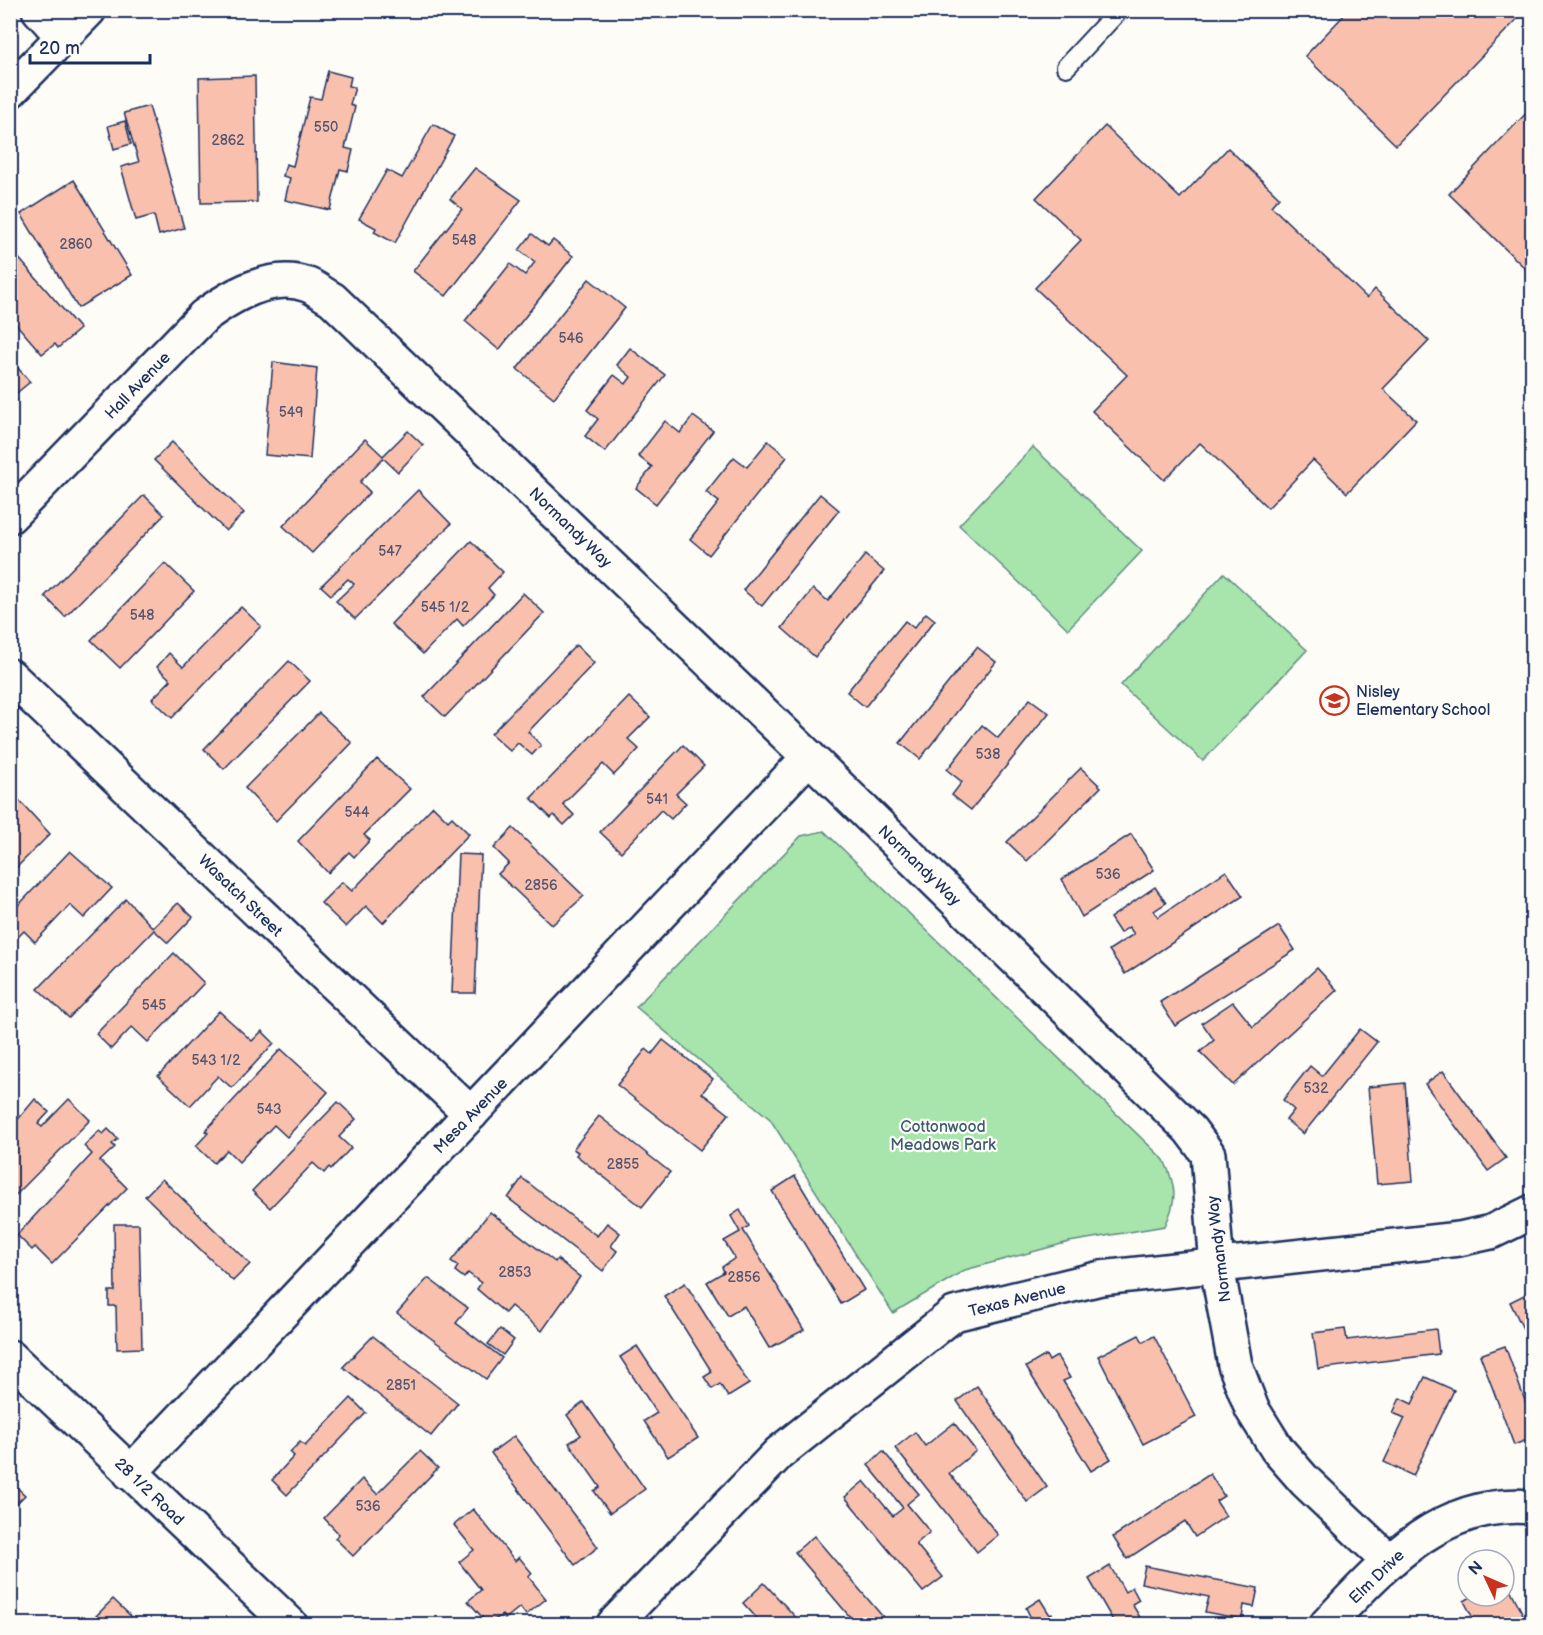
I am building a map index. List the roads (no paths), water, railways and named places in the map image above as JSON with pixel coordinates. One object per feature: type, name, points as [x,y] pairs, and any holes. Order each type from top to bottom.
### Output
[{"type":"street","points":[[39,10],[63,37]]},
{"type":"street","points":[[10,91],[89,10]]},
{"type":"street","name":"Hall Avenue","points":[[10,516],[204,316],[230,297],[280,281]]},
{"type":"street","name":"Normandy Way","points":[[280,281],[307,284],[332,299],[356,320],[809,757],[1190,1130],[1208,1154],[1217,1267],[1235,1365],[1252,1409],[1277,1449],[1305,1481],[1388,1560]]},
{"type":"street","name":"Wasatch Street","points":[[10,676],[471,1114]]},
{"type":"street","name":"Mesa Avenue","points":[[130,1473],[809,757]]},
{"type":"street","name":"Texas Avenue","points":[[614,1624],[779,1453],[954,1314],[1101,1278],[1459,1239],[1491,1232],[1533,1212]]},
{"type":"street","name":"28 1/2 Road","points":[[10,1357],[290,1624]]},
{"type":"street","name":"Elm Drive","points":[[1327,1624],[1388,1560],[1428,1531],[1461,1517],[1494,1507],[1533,1507]]},
{"type":"lane","points":[[1066,67],[1119,10]]},
{"type":"place","name":"Nisley Elementary School","points":[[1335,700]]},
{"type":"park label","name":"Cottonwood Meadows Park","points":[[943,1135]]}]
